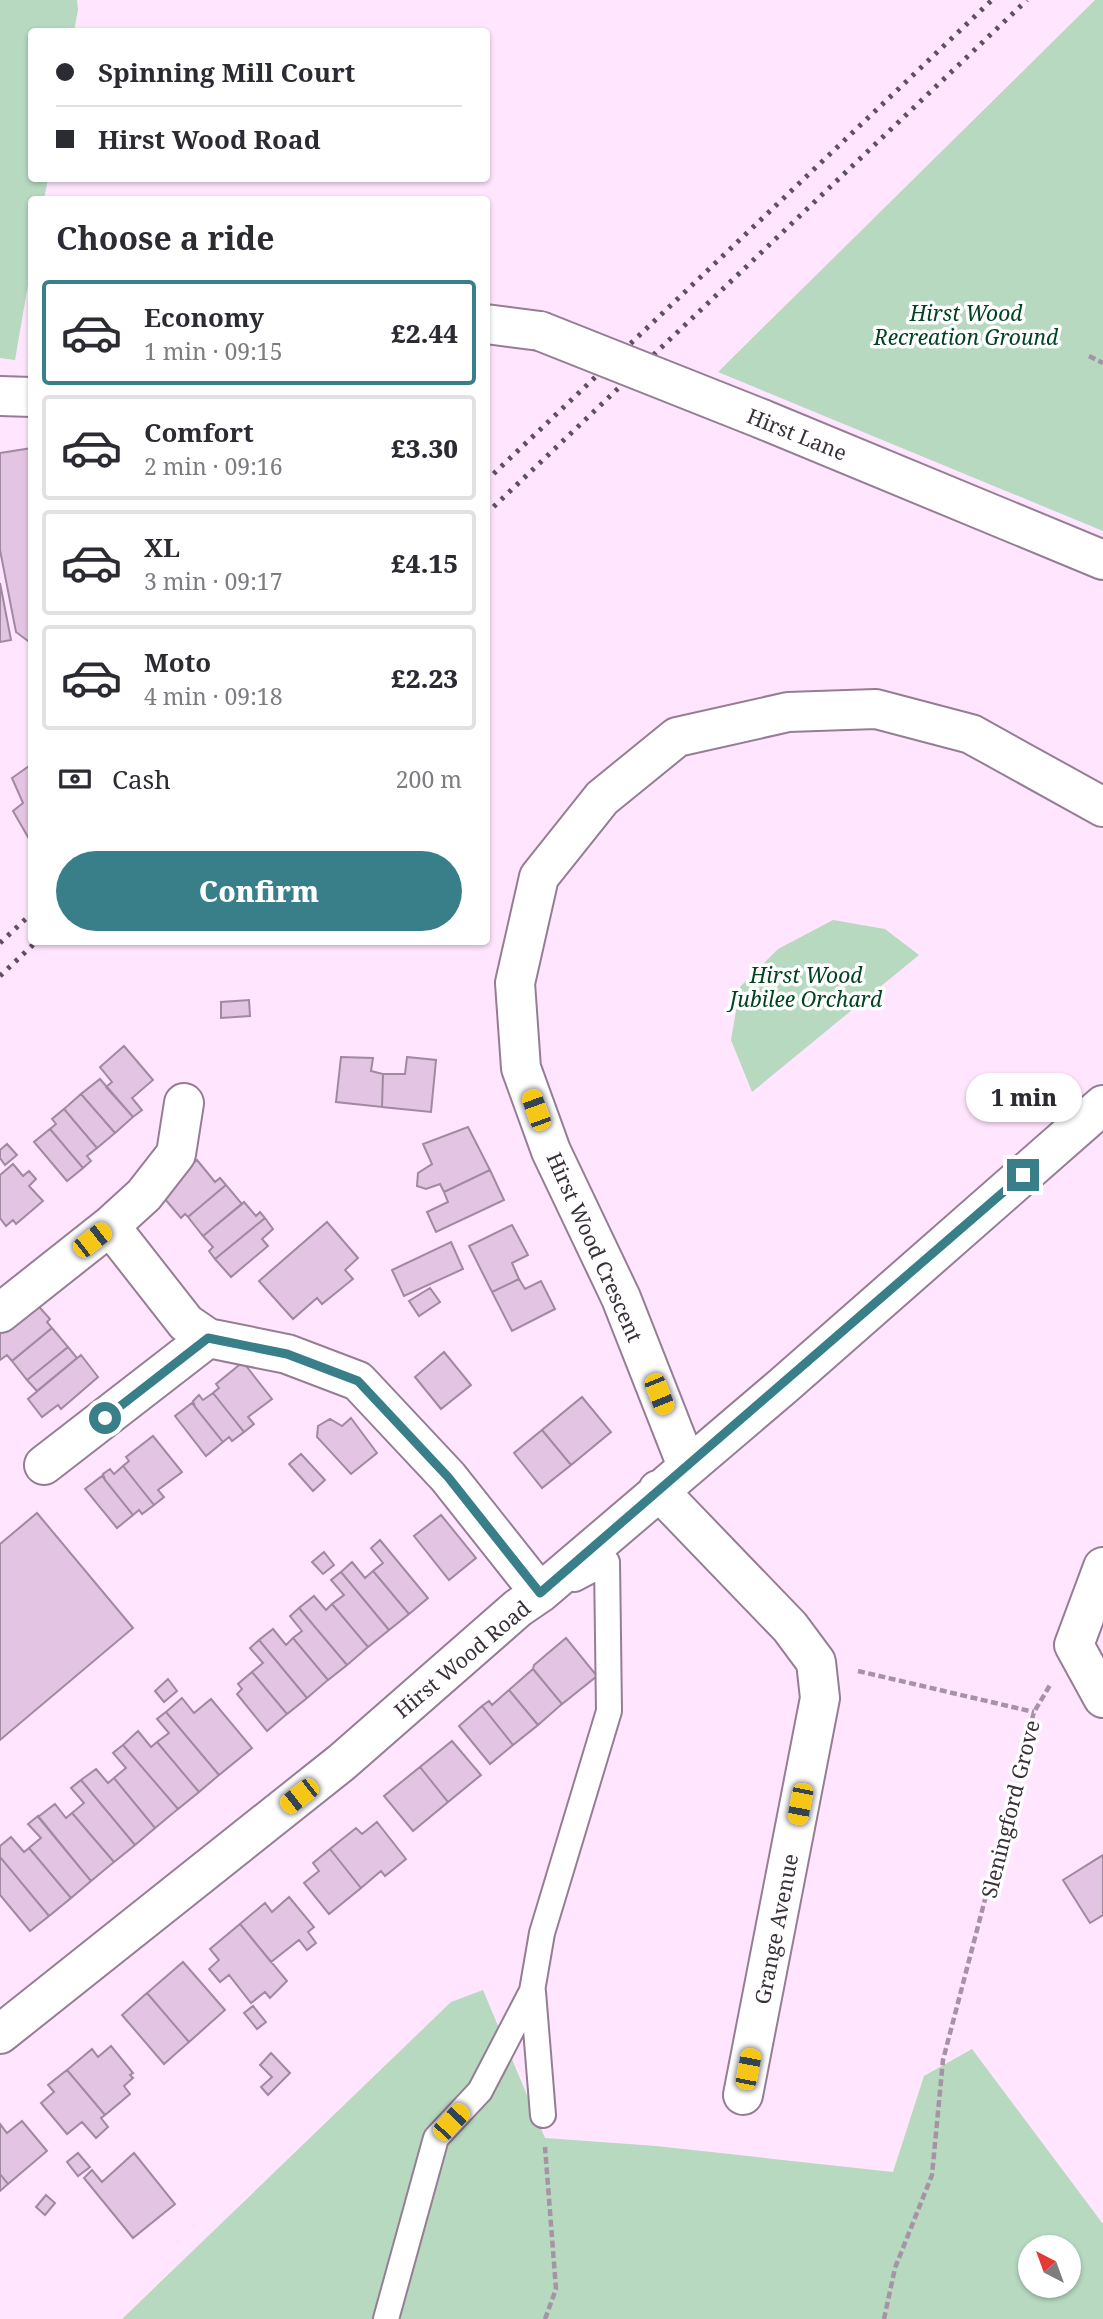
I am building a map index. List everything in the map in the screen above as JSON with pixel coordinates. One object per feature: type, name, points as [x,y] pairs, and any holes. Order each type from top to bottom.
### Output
[{"type":"street","name":"Hirst Lane","points":[[490,325],[540,331],[762,419],[1103,560]]},
{"type":"street","points":[[0,396],[28,397]]},
{"type":"street","name":"Hirst Wood Crescent","points":[[687,1466],[621,1298],[551,1151],[521,1068],[515,983],[539,877],[602,798],[677,737],[788,712],[876,709],[971,734],[1103,807]]},
{"type":"street","points":[[0,1313],[110,1226],[144,1195],[176,1154],[184,1103]]},
{"type":"street","name":"Hirst Wood Road","points":[[0,2035],[342,1762],[783,1386],[1103,1105]]},
{"type":"street","points":[[110,1226],[186,1323],[208,1338],[287,1354],[358,1381],[448,1477],[529,1600]]},
{"type":"street","points":[[44,1465],[208,1338]]},
{"type":"street","points":[[658,1490],[790,1627],[816,1662]]},
{"type":"street","points":[[1103,1567],[1074,1645],[1103,1698]]},
{"type":"street","name":"Grange Avenue","points":[[743,2095],[820,1698],[816,1662]]},
{"type":"lane","points":[[529,1600],[607,1562],[609,1711],[542,1933],[533,1991],[543,2115]]},
{"type":"lane","points":[[386,2319],[436,2138],[480,2091],[533,1991]]},
{"type":"path","points":[[1089,356],[1103,363]]},
{"type":"path","name":"Sleningford Grove","points":[[884,2319],[895,2267],[932,2175],[943,2060],[1034,1712],[1074,1645]]},
{"type":"path","points":[[816,1662],[1034,1712]]},
{"type":"path","points":[[543,2115],[556,2289],[545,2319]]},
{"type":"path","points":[[886,2309],[892,2319]]},
{"type":"green space","points":[[0,0],[77,0],[75,28],[28,28],[28,182],[47,182],[45,196],[28,196],[28,284],[15,360],[0,358]]},
{"type":"green space","name":"Hirst Wood Recreation Ground","points":[[1095,0],[1103,0],[1103,531],[718,372]]},
{"type":"green space","name":"Hirst Wood Jubilee Orchard","points":[[833,920],[885,929],[919,955],[752,1092],[731,1040],[740,987],[778,949]]},
{"type":"green space","points":[[483,1990],[545,2138],[656,2146],[893,2172],[924,2076],[972,2049],[1103,2224],[1103,2319],[122,2319],[451,2002]]},
{"type":"building","points":[[28,449],[28,641],[16,632],[0,550],[0,453]]},
{"type":"building","points":[[0,583],[11,640],[0,642]]},
{"type":"building","points":[[28,767],[28,837],[13,811],[23,803],[12,778]]},
{"type":"building","points":[[249,1000],[250,1016],[221,1018],[221,1002]]},
{"type":"building","points":[[124,1046],[153,1080],[132,1098],[142,1110],[133,1117],[106,1087],[112,1082],[100,1067]]},
{"type":"building","points":[[341,1057],[373,1058],[371,1071],[383,1074],[382,1107],[336,1102]]},
{"type":"building","points":[[407,1057],[436,1060],[431,1112],[382,1107],[383,1074],[405,1074]]},
{"type":"building","points":[[100,1079],[133,1117],[115,1133],[81,1094]]},
{"type":"building","points":[[81,1094],[115,1133],[97,1148],[64,1109]]},
{"type":"building","points":[[64,1109],[97,1148],[87,1156],[91,1161],[83,1168],[50,1129],[56,1124],[52,1119]]},
{"type":"building","points":[[468,1127],[490,1170],[444,1192],[440,1184],[426,1189],[417,1186],[418,1173],[432,1164],[423,1144]]},
{"type":"building","points":[[50,1129],[83,1168],[67,1181],[34,1142]]},
{"type":"building","points":[[7,1144],[17,1155],[5,1165],[0,1158],[0,1150]]},
{"type":"building","points":[[197,1160],[215,1182],[220,1178],[226,1185],[188,1217],[185,1214],[181,1218],[159,1192]]},
{"type":"building","points":[[13,1164],[23,1176],[29,1171],[36,1179],[29,1186],[43,1201],[16,1224],[13,1220],[6,1226],[0,1218],[0,1175]]},
{"type":"building","points":[[490,1170],[504,1200],[436,1232],[427,1212],[448,1202],[444,1192]]},
{"type":"building","points":[[226,1185],[242,1204],[203,1236],[188,1217]]},
{"type":"building","points":[[244,1202],[256,1216],[260,1212],[265,1218],[215,1259],[209,1251],[213,1247],[203,1236]]},
{"type":"building","points":[[265,1218],[273,1229],[262,1239],[268,1246],[231,1277],[215,1259]]},
{"type":"building","points":[[327,1222],[358,1258],[345,1270],[353,1279],[322,1304],[317,1298],[293,1319],[259,1281]]},
{"type":"building","points":[[512,1225],[528,1255],[512,1263],[519,1279],[492,1292],[469,1246]]},
{"type":"building","points":[[451,1242],[463,1269],[404,1296],[392,1270]]},
{"type":"building","points":[[519,1279],[525,1289],[541,1281],[555,1309],[512,1331],[492,1292]]},
{"type":"building","points":[[430,1288],[440,1302],[419,1316],[409,1301]]},
{"type":"building","points":[[33,1300],[50,1319],[47,1322],[52,1328],[12,1361],[7,1355],[0,1360],[0,1328]]},
{"type":"building","points":[[52,1328],[68,1347],[27,1380],[12,1361]]},
{"type":"building","points":[[68,1347],[77,1358],[37,1391],[27,1380]]},
{"type":"building","points":[[444,1352],[471,1385],[441,1409],[415,1377]]},
{"type":"building","points":[[81,1355],[98,1377],[61,1409],[58,1405],[42,1417],[28,1399]]},
{"type":"building","points":[[243,1362],[272,1399],[248,1417],[254,1424],[244,1432],[213,1393],[219,1388],[216,1384]]},
{"type":"building","points":[[213,1393],[244,1432],[232,1441],[229,1437],[223,1442],[195,1407],[193,1401],[199,1395],[203,1400]]},
{"type":"building","points":[[582,1397],[611,1432],[571,1465],[542,1430]]},
{"type":"building","points":[[192,1403],[223,1442],[206,1456],[175,1416]]},
{"type":"building","points":[[351,1418],[377,1453],[351,1474],[317,1437],[318,1426],[330,1419],[342,1426]]},
{"type":"building","points":[[542,1430],[571,1465],[542,1488],[514,1453]]},
{"type":"building","points":[[153,1436],[182,1472],[158,1490],[164,1497],[154,1505],[123,1466],[129,1461],[126,1457]]},
{"type":"building","points":[[301,1454],[325,1480],[313,1491],[289,1464]]},
{"type":"building","points":[[123,1466],[154,1505],[142,1514],[139,1510],[133,1515],[105,1480],[103,1474],[110,1469],[114,1474]]},
{"type":"building","points":[[102,1476],[133,1515],[117,1528],[85,1489]]},
{"type":"building","points":[[37,1513],[133,1628],[0,1740],[0,1544]]},
{"type":"building","points":[[441,1515],[476,1558],[449,1580],[414,1536]]},
{"type":"building","points":[[380,1540],[428,1598],[409,1614],[373,1571],[383,1563],[371,1548]]},
{"type":"building","points":[[324,1552],[334,1565],[323,1574],[312,1562]]},
{"type":"building","points":[[352,1562],[365,1578],[373,1571],[409,1614],[389,1630],[341,1572]]},
{"type":"building","points":[[341,1572],[389,1630],[368,1647],[332,1604],[344,1595],[331,1580]]},
{"type":"building","points":[[314,1596],[326,1610],[332,1604],[368,1647],[347,1665],[299,1608]]},
{"type":"building","points":[[299,1608],[347,1665],[328,1680],[293,1638],[302,1631],[290,1616]]},
{"type":"building","points":[[273,1629],[286,1645],[293,1638],[328,1680],[307,1698],[259,1640]]},
{"type":"building","points":[[566,1638],[597,1676],[562,1704],[533,1669],[534,1665]]},
{"type":"building","points":[[259,1640],[307,1698],[287,1714],[252,1672],[263,1663],[250,1648]]},
{"type":"building","points":[[533,1669],[562,1704],[538,1725],[509,1690]]},
{"type":"building","points":[[252,1672],[287,1714],[267,1731],[237,1694],[242,1689],[238,1684]]},
{"type":"building","points":[[168,1679],[177,1691],[164,1702],[155,1691]]},
{"type":"building","points":[[509,1690],[538,1725],[513,1745],[482,1706],[489,1701],[492,1705]]},
{"type":"building","points":[[182,1698],[194,1713],[211,1699],[252,1748],[219,1775],[166,1712]]},
{"type":"building","points":[[482,1706],[513,1745],[490,1764],[459,1726]]},
{"type":"building","points":[[166,1712],[219,1775],[199,1792],[157,1742],[169,1733],[157,1719]]},
{"type":"building","points":[[138,1731],[151,1747],[157,1742],[199,1792],[178,1809],[123,1745]]},
{"type":"building","points":[[452,1741],[481,1775],[448,1802],[420,1767]]},
{"type":"building","points":[[123,1745],[178,1809],[155,1828],[114,1778],[126,1768],[113,1753]]},
{"type":"building","points":[[420,1767],[448,1802],[413,1831],[384,1796]]},
{"type":"building","points":[[96,1769],[108,1783],[114,1778],[155,1828],[135,1845],[81,1780]]},
{"type":"building","points":[[81,1780],[135,1845],[114,1862],[72,1813],[84,1803],[71,1788]]},
{"type":"building","points":[[55,1804],[66,1818],[72,1813],[114,1862],[91,1881],[38,1817]]},
{"type":"building","points":[[38,1816],[91,1881],[71,1898],[29,1848],[41,1838],[28,1824]]},
{"type":"building","points":[[377,1822],[406,1859],[385,1876],[381,1871],[361,1888],[330,1849],[356,1828],[362,1834]]},
{"type":"building","points":[[11,1837],[24,1852],[29,1848],[71,1898],[49,1916],[0,1857],[0,1846]]},
{"type":"building","points":[[330,1849],[361,1888],[329,1914],[304,1883],[319,1871],[313,1863]]},
{"type":"building","points":[[1103,1855],[1103,1915],[1090,1923],[1063,1880]]},
{"type":"building","points":[[0,1857],[49,1916],[30,1931],[0,1895]]},
{"type":"building","points":[[289,1897],[314,1927],[308,1932],[316,1943],[307,1950],[299,1940],[271,1962],[240,1924],[265,1903],[272,1912]]},
{"type":"building","points":[[240,1924],[287,1981],[270,1998],[265,1992],[251,2003],[229,1975],[220,1982],[209,1969],[219,1960],[210,1949]]},
{"type":"building","points":[[183,1962],[225,2010],[189,2042],[147,1993]]},
{"type":"building","points":[[147,1993],[189,2042],[164,2064],[122,2015]]},
{"type":"building","points":[[253,2006],[266,2022],[257,2029],[244,2013]]},
{"type":"building","points":[[111,2046],[133,2073],[130,2075],[133,2078],[124,2086],[130,2094],[105,2115],[67,2070],[92,2049],[98,2057]]},
{"type":"building","points":[[271,2053],[290,2073],[268,2095],[261,2087],[272,2077],[260,2065]]},
{"type":"building","points":[[67,2070],[105,2115],[101,2118],[108,2127],[96,2138],[82,2122],[67,2134],[41,2103],[54,2092],[48,2085]]},
{"type":"building","points":[[22,2121],[47,2151],[8,2184],[0,2174],[0,2124],[7,2133]]},
{"type":"building","points":[[78,2153],[90,2167],[78,2176],[67,2162]]},
{"type":"building","points":[[134,2153],[175,2204],[133,2238],[84,2178],[92,2170],[102,2182]]},
{"type":"building","points":[[0,2174],[8,2184],[0,2191]]},
{"type":"building","points":[[46,2195],[55,2203],[45,2215],[36,2207]]},
{"type":"railway","points":[[490,477],[992,0]]},
{"type":"railway","points":[[490,510],[1027,0]]},
{"type":"railway","points":[[0,943],[28,917]]},
{"type":"railway","points":[[0,976],[33,945]]},
{"type":"route","points":[[105,1418],[208,1338],[287,1354],[358,1381],[448,1477],[540,1593],[783,1386],[1023,1175]]}]
